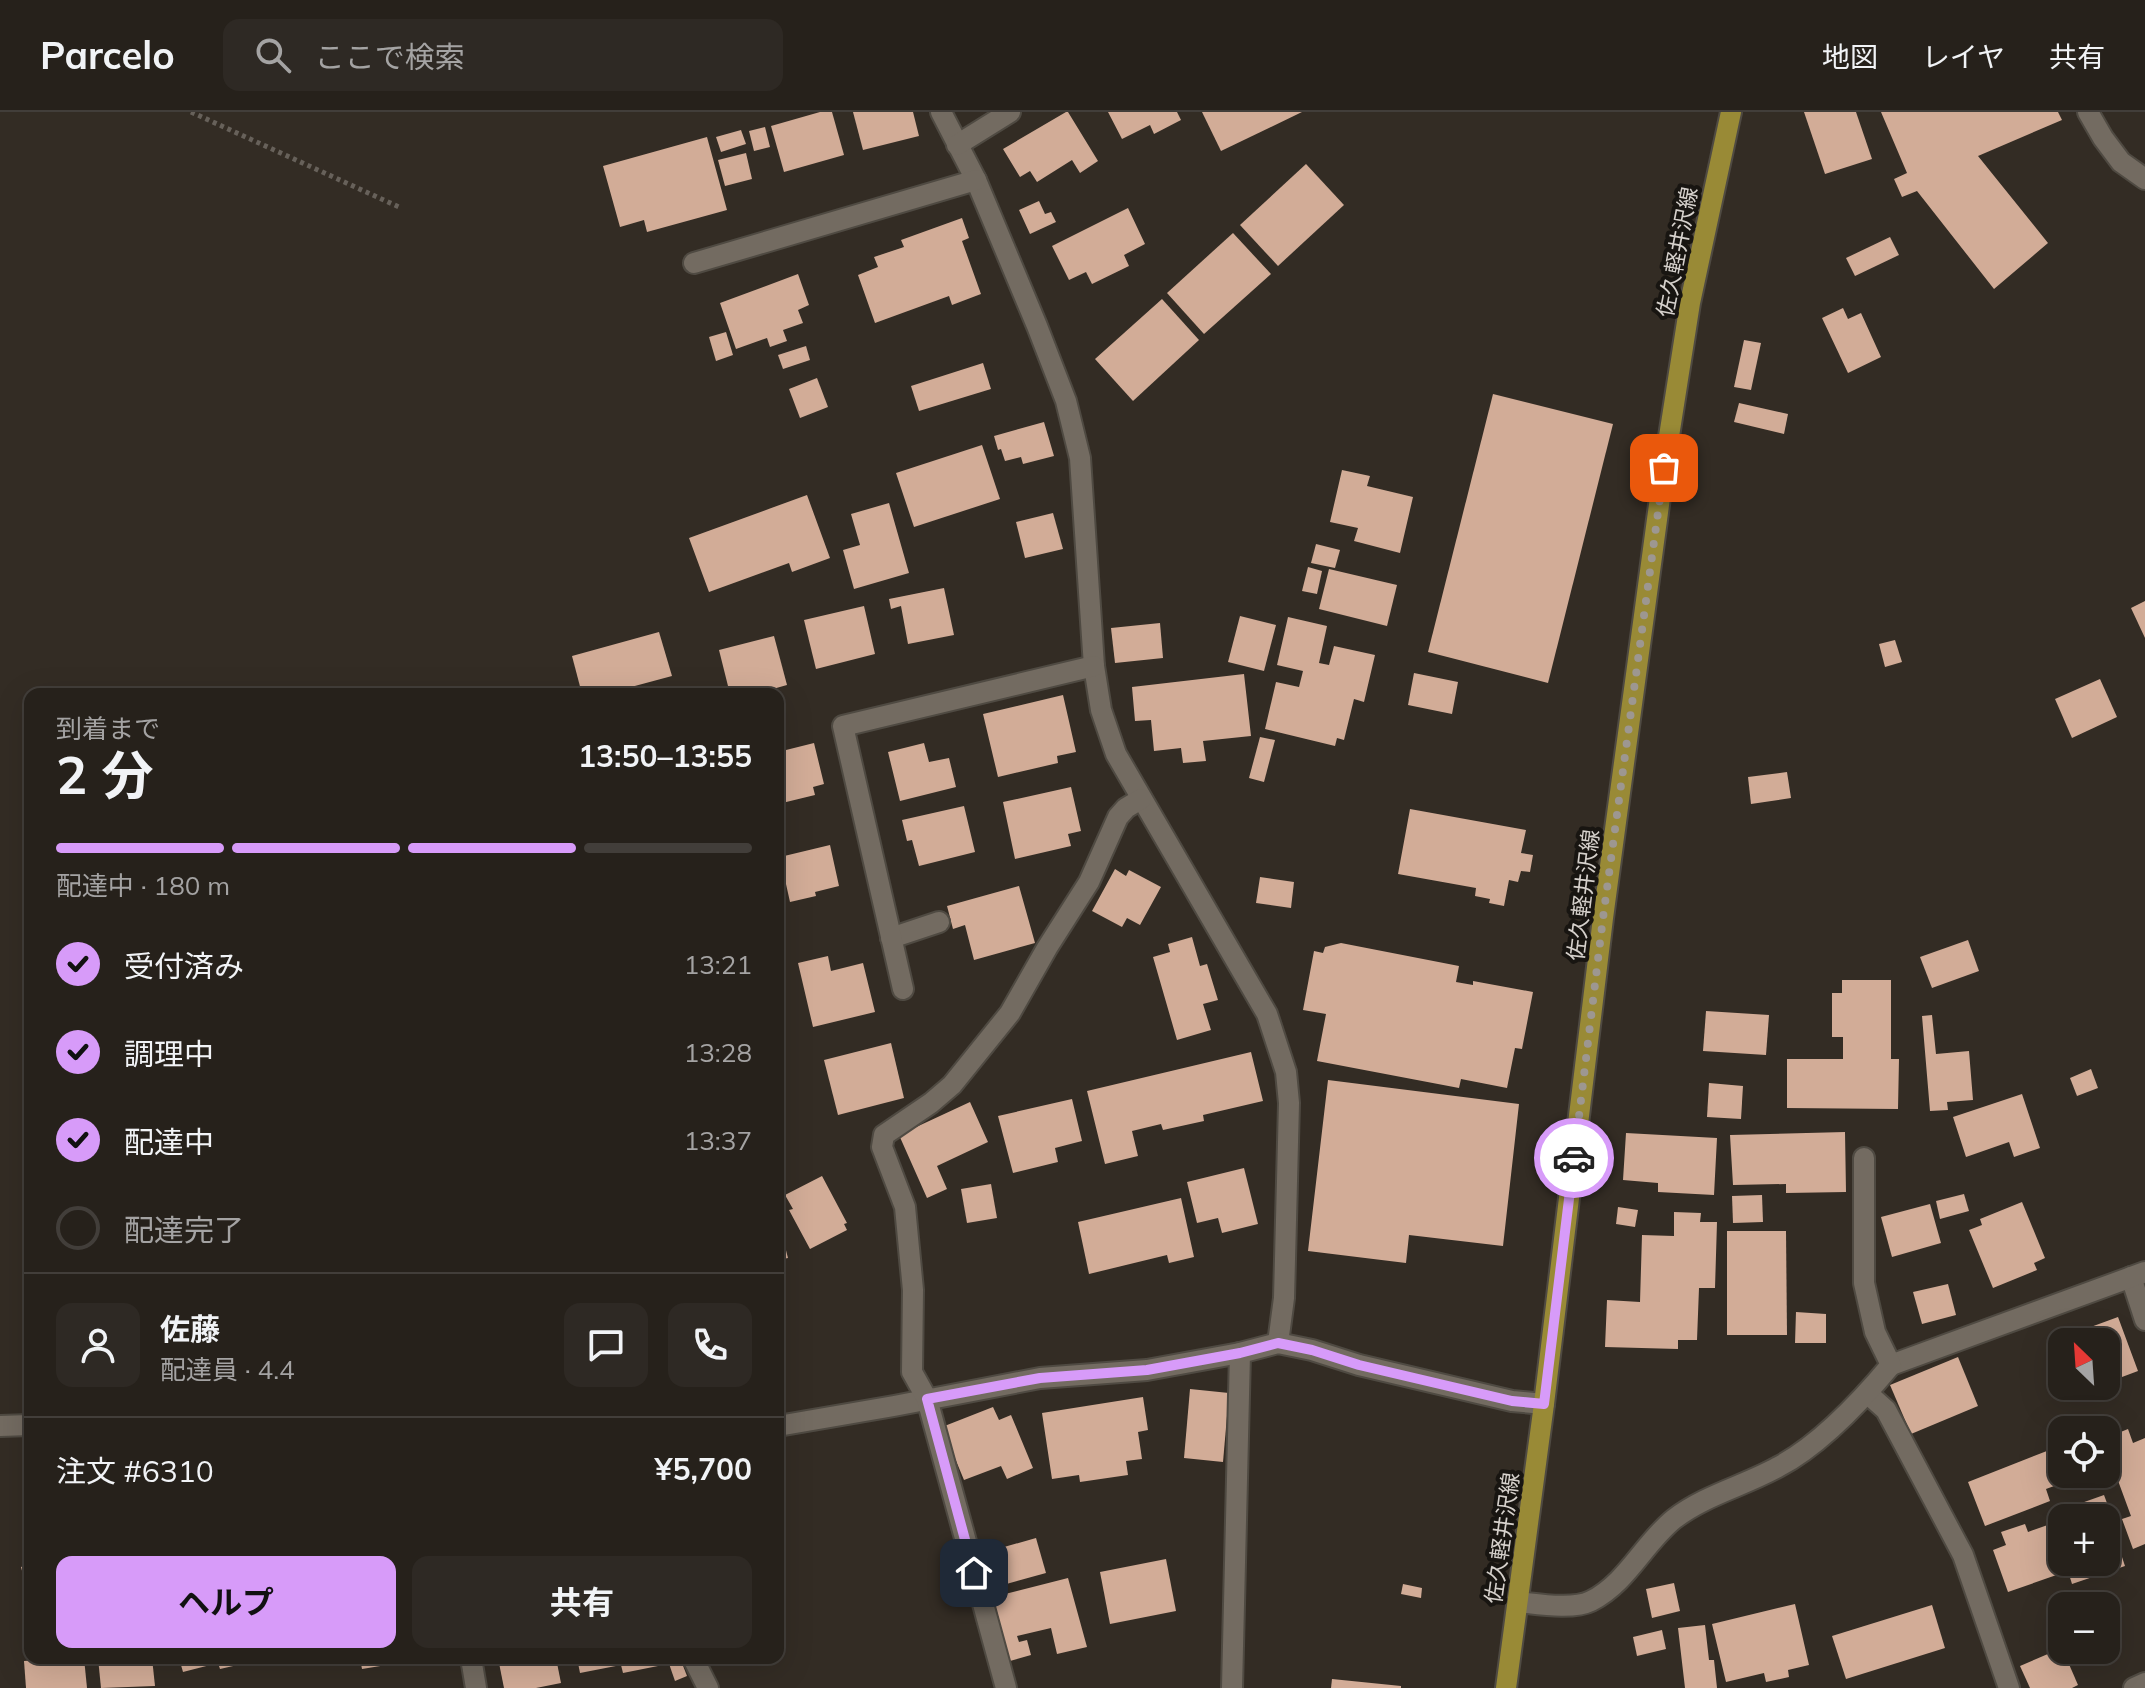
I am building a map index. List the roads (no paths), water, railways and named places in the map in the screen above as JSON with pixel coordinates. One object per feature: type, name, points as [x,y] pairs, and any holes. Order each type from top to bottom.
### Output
[{"type":"main road","name":"佐久軽井沢線","points":[[1506,1688],[1601,933],[1664,468],[1690,303],[1731,112]]},
{"type":"street","points":[[941,112],[976,180],[1066,401],[1080,458],[1094,666],[1101,710],[1116,754],[1267,1014],[1286,1072],[1289,1103],[1284,1298],[1278,1343]]},
{"type":"street","points":[[957,145],[1010,112]]},
{"type":"street","points":[[2088,112],[2121,162],[2145,179]]},
{"type":"street","points":[[694,263],[976,180]]},
{"type":"street","points":[[903,989],[843,726],[1094,666]]},
{"type":"street","points":[[1006,1688],[927,1399],[912,1372],[913,1290],[905,1207],[882,1147],[884,1135],[952,1085],[1010,1013],[1089,882],[1118,817],[1141,799]]},
{"type":"street","points":[[891,938],[939,922]]},
{"type":"street","points":[[1864,1158],[1864,1283],[1875,1332],[1891,1365]]},
{"type":"street","points":[[1518,1602],[1548,1605],[1590,1602],[1617,1582],[1673,1520],[1701,1501],[1777,1468],[1804,1452],[1867,1393],[1891,1365],[2138,1275],[2145,1320]]},
{"type":"street","points":[[784,1425],[1040,1378],[1147,1370],[1278,1343],[1512,1401],[1544,1404]]},
{"type":"street","points":[[1232,1688],[1240,1353]]},
{"type":"street","points":[[1867,1393],[1886,1410],[1963,1555],[2009,1688]]},
{"type":"street","points":[[0,1426],[24,1425]]},
{"type":"street","points":[[472,1664],[476,1688]]},
{"type":"street","points":[[696,1664],[708,1688]]},
{"type":"street","points":[[2134,1688],[2145,1683]]}]
